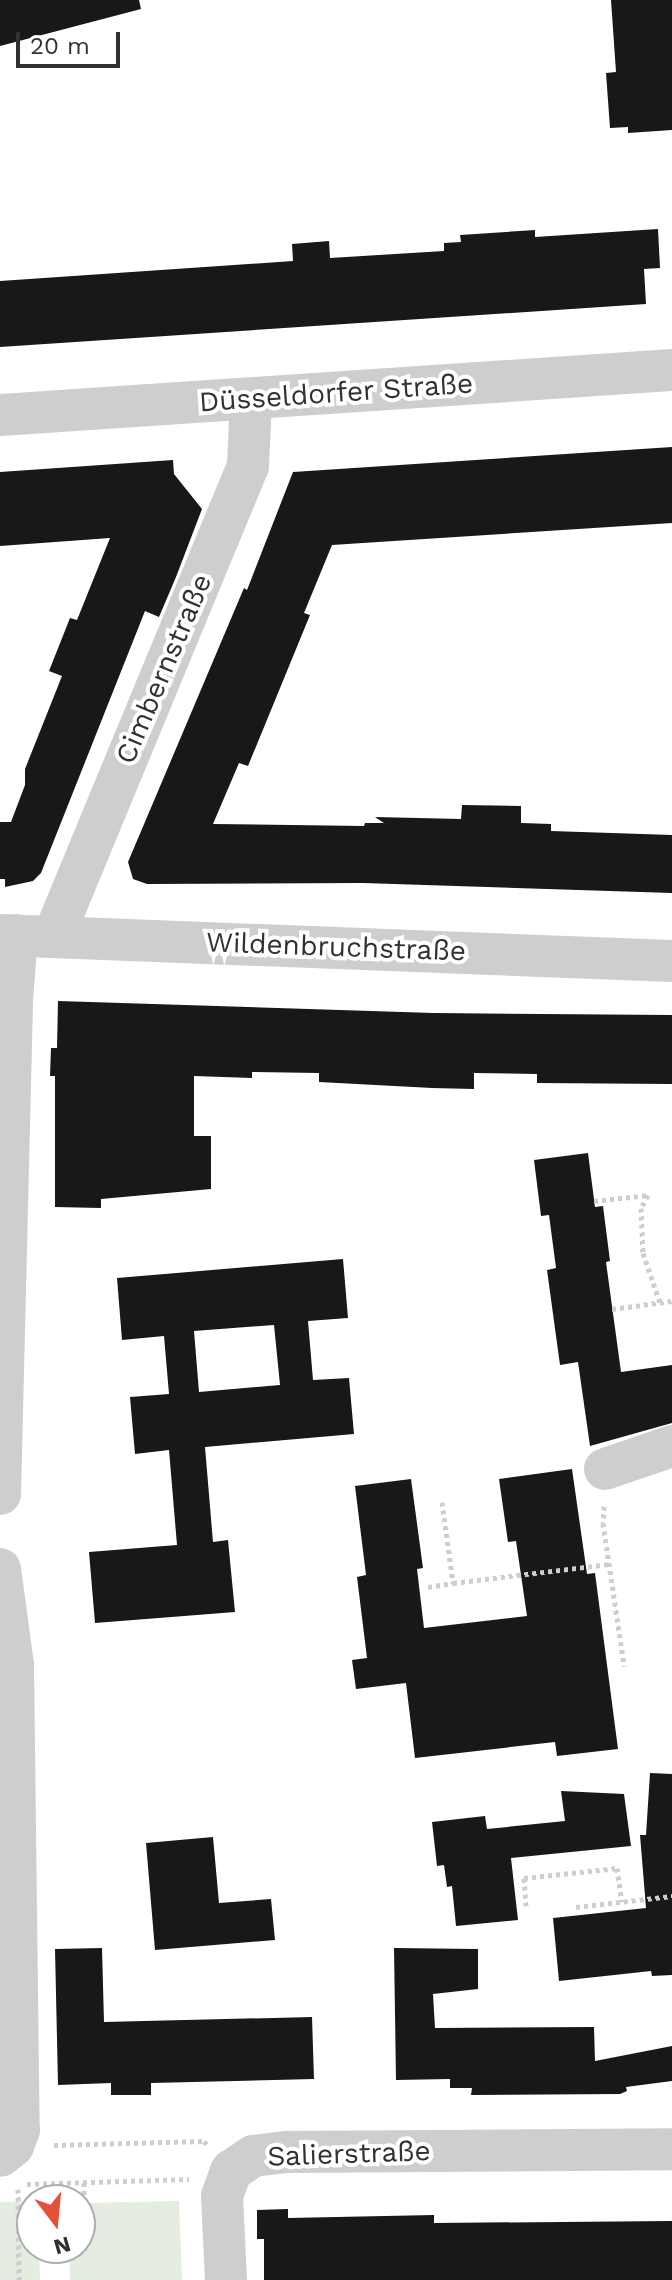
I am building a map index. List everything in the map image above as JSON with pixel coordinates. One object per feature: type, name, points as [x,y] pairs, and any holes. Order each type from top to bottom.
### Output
[{"type":"street","name":"Düsseldorfer Straße","points":[[0,415],[672,370]]},
{"type":"street","name":"Cimbernstraße","points":[[0,1494],[12,1000],[24,935],[248,466],[251,399]]},
{"type":"street","name":"Wildenbruchstraße","points":[[24,935],[672,961]]},
{"type":"street","points":[[605,1469],[672,1446]]},
{"type":"street","points":[[0,1569],[13,1665],[19,2130],[7,2151]]},
{"type":"street","name":"Salierstraße","points":[[230,2175],[253,2156],[287,2152],[672,2149]]},
{"type":"street","points":[[226,2280],[222,2196],[230,2175]]},
{"type":"path","points":[[594,1201],[648,1195],[641,1208],[643,1253],[660,1303]]},
{"type":"path","points":[[612,1309],[672,1301]]},
{"type":"path","points":[[605,1469],[603,1523],[624,1666]]},
{"type":"path","points":[[442,1502],[453,1583]]},
{"type":"path","points":[[428,1587],[609,1564]]},
{"type":"path","points":[[526,1906],[524,1878],[617,1868],[622,1902]]},
{"type":"path","points":[[576,1907],[672,1896]]},
{"type":"path","name":"Salierstraße","points":[[7,2151],[204,2141],[230,2175]]},
{"type":"path","points":[[19,2280],[18,2184],[230,2175]]},
{"type":"shaded area","points":[[179,2201],[182,2280],[70,2280],[70,2264],[96,2264],[96,2203]]},
{"type":"shaded area","points":[[0,2202],[16,2202],[16,2264],[40,2264],[40,2280],[0,2280]]},
{"type":"building","points":[[0,0],[139,0],[141,9],[0,46]]},
{"type":"building","points":[[611,0],[672,0],[672,130],[628,133],[628,127],[610,128],[606,73],[616,72]]},
{"type":"building","points":[[658,229],[660,268],[644,269],[646,304],[0,347],[0,281],[293,261],[292,244],[329,241],[330,258],[444,251],[444,243],[461,242],[460,235],[535,230],[535,237]]},
{"type":"building","points":[[672,447],[672,523],[332,545],[304,613],[310,615],[248,766],[239,763],[213,824],[364,826],[365,823],[384,823],[375,817],[461,819],[462,805],[521,806],[521,823],[551,824],[551,831],[672,835],[672,893],[363,883],[147,884],[133,879],[128,862],[244,588],[247,590],[293,472]]},
{"type":"building","points":[[173,460],[174,474],[202,509],[176,577],[159,617],[145,611],[41,873],[33,881],[5,887],[5,879],[0,879],[0,822],[11,822],[25,785],[25,769],[62,676],[49,671],[70,618],[77,620],[110,538],[0,546],[0,472]]},
{"type":"building","points":[[58,1001],[433,1013],[672,1015],[672,1084],[537,1083],[537,1074],[474,1073],[474,1089],[319,1082],[319,1073],[252,1072],[252,1078],[194,1076],[194,1136],[211,1136],[211,1189],[101,1199],[101,1208],[55,1207],[55,1076],[50,1076],[51,1048],[57,1048]]},
{"type":"building","points":[[588,1153],[595,1207],[603,1206],[610,1261],[606,1262],[621,1372],[672,1365],[672,1423],[590,1446],[578,1362],[560,1365],[547,1270],[556,1268],[549,1215],[541,1216],[534,1160]]},
{"type":"building","points":[[343,1259],[348,1318],[308,1321],[313,1380],[349,1378],[354,1434],[205,1447],[213,1542],[228,1540],[235,1612],[95,1623],[89,1552],[177,1545],[169,1450],[135,1454],[130,1397],[169,1394],[164,1336],[122,1340],[117,1278]],"holes":[[[274,1325],[280,1385],[199,1392],[194,1331]]]},
{"type":"building","points":[[572,1469],[587,1574],[595,1573],[618,1749],[557,1756],[555,1742],[415,1758],[406,1683],[356,1689],[352,1660],[367,1658],[357,1577],[366,1575],[355,1486],[411,1479],[423,1568],[417,1569],[424,1628],[527,1616],[516,1541],[508,1542],[499,1479]]},
{"type":"building","points":[[650,1773],[672,1774],[672,1975],[652,1976],[651,1971],[559,1981],[553,1918],[646,1908],[640,1835],[646,1835]]},
{"type":"building","points":[[561,1791],[624,1794],[631,1846],[511,1858],[518,1920],[456,1926],[452,1886],[447,1887],[444,1865],[437,1866],[432,1822],[485,1816],[487,1829],[565,1821]]},
{"type":"building","points":[[213,1837],[219,1903],[271,1899],[275,1940],[155,1950],[146,1843]]},
{"type":"building","points":[[102,1948],[104,2022],[312,2017],[314,2079],[151,2083],[151,2095],[111,2095],[111,2083],[58,2085],[55,1949]]},
{"type":"building","points":[[394,1948],[478,1949],[478,1989],[433,1994],[435,2028],[594,2027],[595,2061],[672,2046],[672,2081],[626,2087],[627,2091],[620,2094],[471,2095],[472,2088],[450,2088],[450,2079],[396,2080]]},
{"type":"building","points":[[288,2209],[288,2218],[434,2215],[434,2223],[672,2221],[672,2280],[264,2280],[264,2239],[257,2239],[257,2210]]}]
